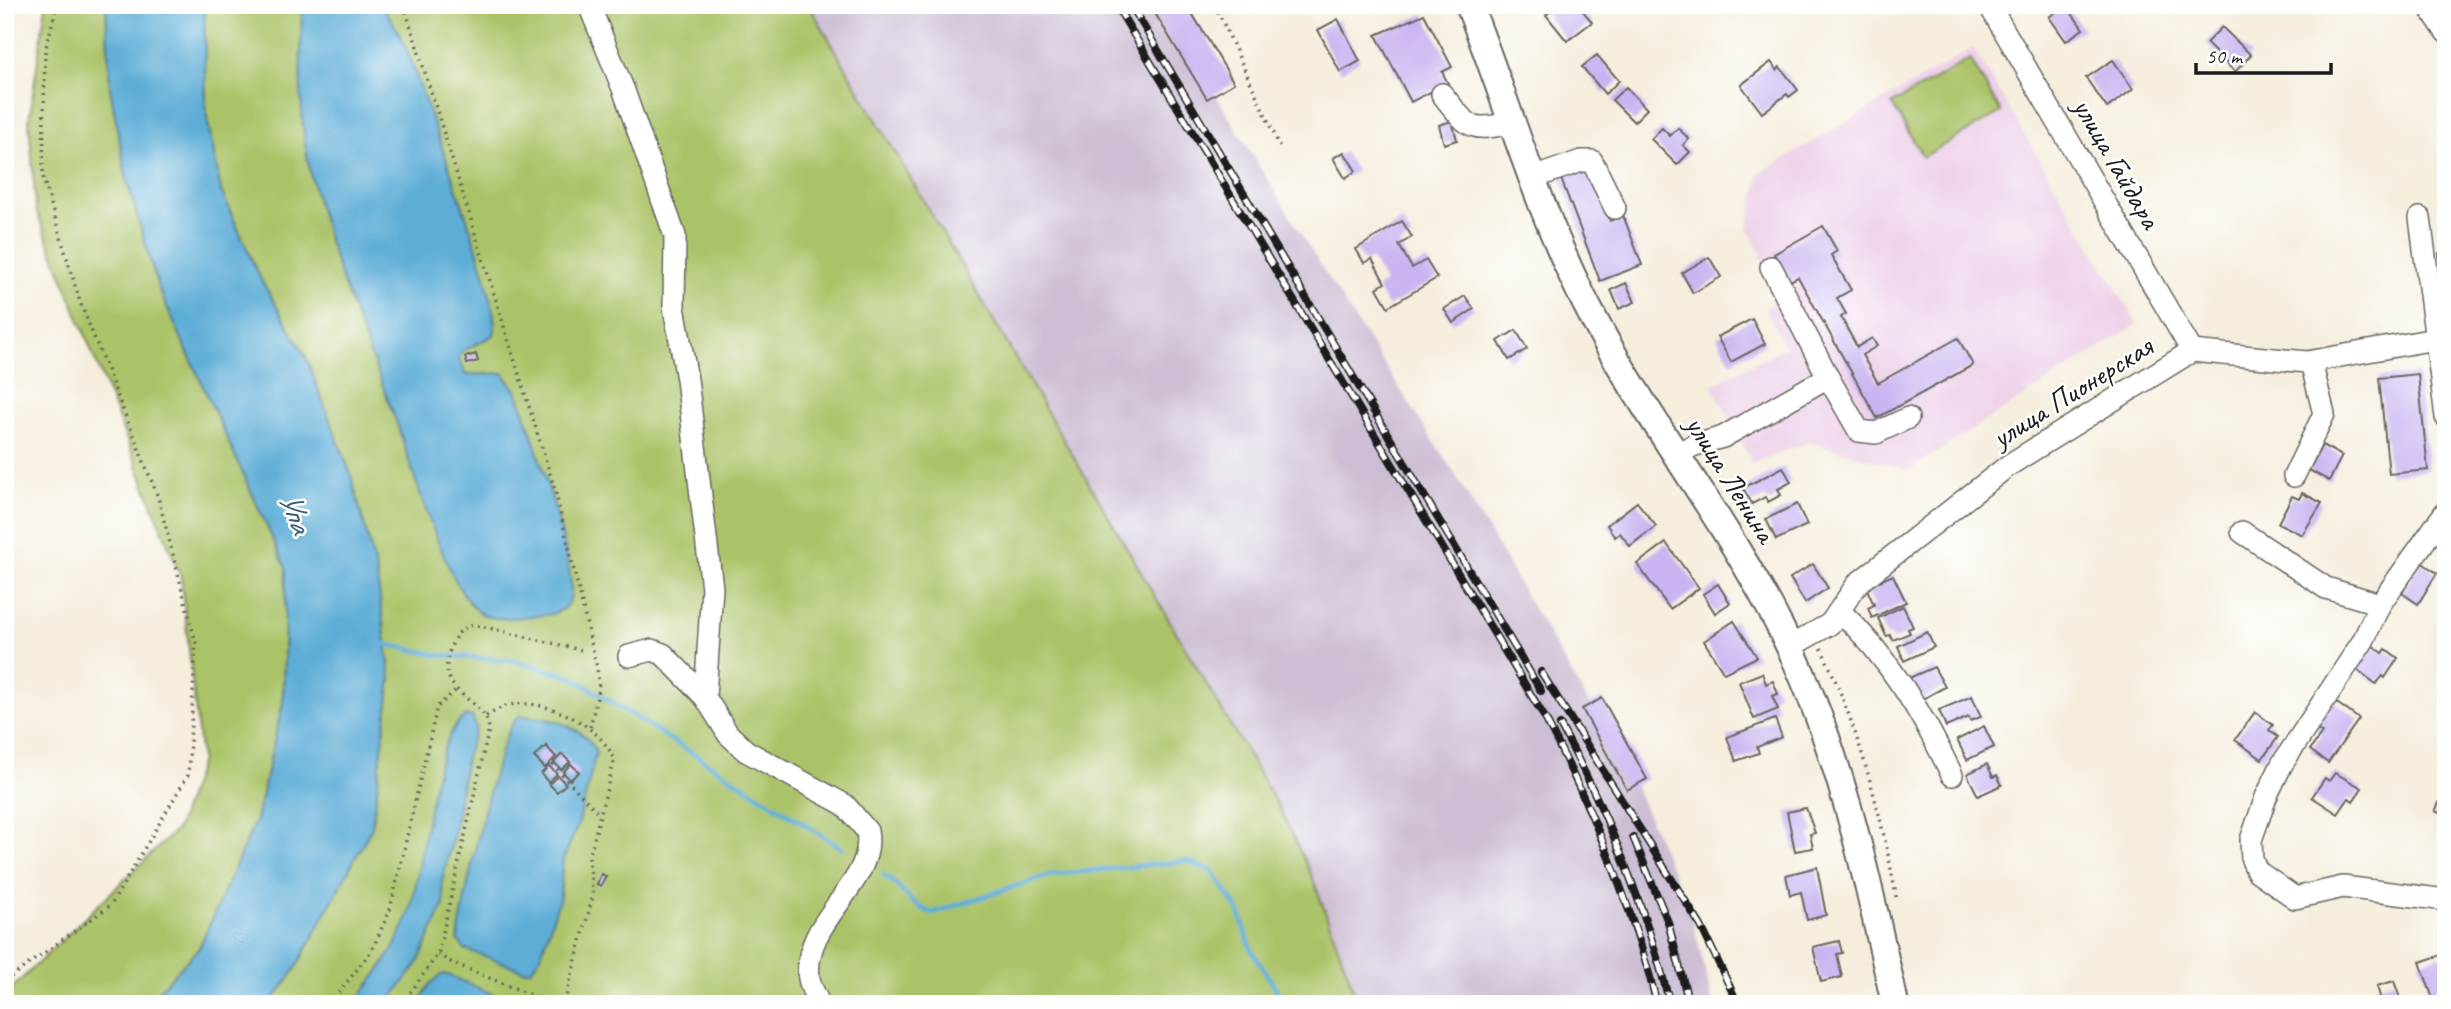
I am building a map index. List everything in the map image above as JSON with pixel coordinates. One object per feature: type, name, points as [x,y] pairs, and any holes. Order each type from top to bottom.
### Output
[{"type":"main road","name":"улица Ленина","points":[[1469,5],[1533,178],[1585,301],[1676,455],[1742,559],[1808,686],[1836,768],[1895,1004]]},
{"type":"street","points":[[589,5],[675,236],[674,307],[687,379],[712,588],[705,697]]},
{"type":"street","name":"улица Гайдара","points":[[1989,5],[2192,351]]},
{"type":"street","points":[[2428,5],[2446,32]]},
{"type":"street","points":[[1442,94],[1467,125],[1473,128],[1483,130],[1513,122]]},
{"type":"street","points":[[1533,178],[1585,159],[1592,161],[1615,208]]},
{"type":"street","points":[[2420,218],[2440,337],[2446,418]]},
{"type":"street","points":[[1772,267],[1859,431],[1876,433],[1908,418]]},
{"type":"street","name":"улица Пионерская","points":[[1789,647],[1830,624],[1858,583],[2009,465],[2192,351],[2280,362],[2311,362],[2440,337]]},
{"type":"street","points":[[2294,476],[2325,411],[2311,362]]},
{"type":"street","points":[[1676,455],[1692,446],[1723,437],[1828,377]]},
{"type":"street","points":[[2446,511],[2380,604],[2363,641],[2282,764],[2266,796],[2251,840],[2252,860],[2257,871],[2295,898],[2343,887],[2446,900]]},
{"type":"street","points":[[2242,532],[2326,588],[2380,604]]},
{"type":"street","points":[[1840,611],[1868,637],[1894,671],[1951,775]]},
{"type":"street","points":[[629,656],[652,650],[663,654],[682,670],[705,697],[728,734],[746,751],[845,805],[867,831],[867,855],[826,918],[811,949],[809,980],[818,1004]]},
{"type":"path","points":[[5,981],[111,905],[188,775],[195,643],[158,497],[80,302],[43,177],[45,51],[57,5]]},
{"type":"path","points":[[404,5],[555,490],[597,668],[599,689],[590,727]]},
{"type":"path","points":[[1215,5],[1282,149]]},
{"type":"path","points":[[402,1004],[438,954],[489,729],[486,716],[456,690],[449,676],[449,658],[457,636],[469,626],[481,625],[581,650]]},
{"type":"path","points":[[330,1004],[361,965],[381,933],[398,886],[438,707],[456,690]]},
{"type":"path","points":[[486,716],[506,706],[528,706],[557,711],[590,727],[604,738],[614,761],[589,858],[593,896],[564,1004]]},
{"type":"path","points":[[552,764],[600,815]]},
{"type":"path","points":[[438,954],[448,961],[553,1004]]},
{"type":"shaded area","points":[[809,5],[1160,5],[1332,284],[1458,479],[1631,776],[1692,917],[1713,1004],[1359,1004],[1312,876],[1279,808]]},
{"type":"shaded area","points":[[1973,48],[2137,324],[1909,470],[1808,442],[1752,463],[1712,385],[1785,347],[1765,308],[1781,299],[1748,228],[1760,173]]},
{"type":"green space","points":[[46,5],[106,5],[110,88],[127,181],[158,287],[286,568],[283,703],[256,820],[199,948],[146,1004],[5,1004],[5,995],[177,829],[201,760],[181,577],[36,210],[29,121]]},
{"type":"green space","points":[[204,5],[809,5],[1279,808],[1312,876],[1359,1004],[270,1004],[295,969],[372,827],[391,679],[376,570],[351,475],[305,355],[260,278],[221,191],[206,113]]},
{"type":"green space","points":[[1970,59],[2001,112],[1923,157],[1892,104]]},
{"type":"water","name":"Упа","points":[[106,5],[204,5],[206,113],[221,191],[260,278],[305,355],[351,475],[376,570],[391,679],[372,827],[295,970],[270,1004],[146,1004],[199,948],[256,820],[283,703],[286,568],[158,287],[127,181],[110,88]]},
{"type":"water","points":[[308,5],[382,5],[400,34],[412,63],[476,247],[494,316],[494,335],[463,351],[459,357],[466,375],[503,373],[518,393],[552,500],[568,563],[571,586],[569,601],[558,612],[503,619],[482,614],[464,595],[441,549],[334,257],[314,190],[304,138],[301,85],[302,14]]},
{"type":"water","points":[[466,716],[472,716],[476,728],[466,757],[453,837],[442,882],[444,905],[418,963],[388,1004],[353,1004],[386,961],[404,926],[414,894],[436,775],[444,748],[454,728]]},
{"type":"water","points":[[519,716],[552,720],[574,729],[584,735],[596,753],[579,822],[563,860],[560,897],[541,955],[531,970],[523,970],[464,949],[458,940],[491,784],[510,728]]},
{"type":"water","points":[[443,974],[514,1004],[418,1004],[430,984]]},
{"type":"building","points":[[1150,5],[1187,5],[1234,83],[1207,99]]},
{"type":"building","points":[[1558,5],[1578,5],[1592,22],[1567,41],[1546,15]]},
{"type":"building","points":[[2066,5],[2083,29],[2066,41],[2049,17]]},
{"type":"building","points":[[1424,14],[1452,67],[1442,72],[1448,83],[1411,102],[1376,35]]},
{"type":"building","points":[[1338,19],[1360,61],[1340,72],[1318,30]]},
{"type":"building","points":[[2222,27],[2251,55],[2235,72],[2206,43]]},
{"type":"building","points":[[1597,55],[1619,81],[1605,94],[1582,67]]},
{"type":"building","points":[[2113,60],[2133,89],[2107,108],[2086,78]]},
{"type":"building","points":[[1771,62],[1777,70],[1780,67],[1798,90],[1789,97],[1787,94],[1762,113],[1741,85]]},
{"type":"building","points":[[1626,87],[1647,109],[1634,122],[1612,100]]},
{"type":"building","points":[[1452,121],[1457,140],[1444,144],[1439,125]]},
{"type":"building","points":[[1662,128],[1670,136],[1678,128],[1689,139],[1683,145],[1690,152],[1677,165],[1651,139]]},
{"type":"building","points":[[1344,152],[1356,171],[1345,178],[1333,158]]},
{"type":"building","points":[[1589,165],[1610,221],[1623,215],[1642,265],[1600,281],[1560,176]]},
{"type":"building","points":[[1402,221],[1412,237],[1399,245],[1412,268],[1426,260],[1437,278],[1388,307],[1377,288],[1385,283],[1372,259],[1364,263],[1356,249]]},
{"type":"building","points":[[1823,226],[1837,251],[1831,255],[1851,290],[1837,298],[1846,314],[1841,317],[1857,347],[1872,338],[1877,346],[1862,355],[1878,383],[1958,338],[1973,365],[1877,418],[1798,277],[1790,281],[1774,254]]},
{"type":"building","points":[[2446,252],[2446,296],[2444,296],[2439,253]]},
{"type":"building","points":[[1709,257],[1721,277],[1693,293],[1682,273]]},
{"type":"building","points":[[1626,283],[1635,302],[1619,309],[1611,290]]},
{"type":"building","points":[[1465,296],[1474,309],[1453,323],[1444,309]]},
{"type":"building","points":[[1752,319],[1765,344],[1731,362],[1717,337]]},
{"type":"building","points":[[1516,330],[1527,349],[1509,360],[1498,341]]},
{"type":"building","points":[[476,354],[478,361],[467,364],[465,357]]},
{"type":"building","points":[[2418,374],[2428,470],[2389,474],[2379,378]]},
{"type":"building","points":[[2322,445],[2342,456],[2329,481],[2309,470]]},
{"type":"building","points":[[1783,467],[1791,482],[1778,489],[1781,495],[1768,502],[1765,497],[1752,504],[1743,488]]},
{"type":"building","points":[[2302,493],[2322,503],[2302,535],[2278,523],[2292,496],[2299,499]]},
{"type":"building","points":[[1637,502],[1656,526],[1630,546],[1620,533],[1615,537],[1607,525]]},
{"type":"building","points":[[1797,504],[1807,525],[1776,540],[1766,519]]},
{"type":"building","points":[[1666,543],[1699,588],[1670,609],[1637,564]]},
{"type":"building","points":[[2421,562],[2437,573],[2418,604],[2402,593]]},
{"type":"building","points":[[1813,564],[1828,588],[1805,603],[1790,578]]},
{"type":"building","points":[[1893,575],[1906,602],[1872,618],[1868,608],[1874,605],[1866,587]]},
{"type":"building","points":[[1718,584],[1730,603],[1715,613],[1703,594]]},
{"type":"building","points":[[1903,606],[1913,627],[1908,629],[1910,633],[1893,640],[1890,635],[1886,636],[1878,618]]},
{"type":"building","points":[[1734,621],[1757,657],[1724,673],[1704,641]]},
{"type":"building","points":[[1927,632],[1934,647],[1904,661],[1898,646]]},
{"type":"building","points":[[2372,645],[2383,653],[2386,649],[2398,658],[2385,678],[2383,676],[2376,684],[2355,668]]},
{"type":"building","points":[[1934,667],[1945,687],[1921,700],[1909,678]]},
{"type":"building","points":[[1762,673],[1766,684],[1773,681],[1778,694],[1772,696],[1778,709],[1754,719],[1739,682]]},
{"type":"building","points":[[1972,696],[1981,717],[1970,721],[1969,717],[1946,727],[1939,710]]},
{"type":"building","points":[[1602,698],[1647,779],[1627,790],[1582,709]]},
{"type":"building","points":[[2330,698],[2359,719],[2328,763],[2310,750],[2322,733],[2311,725]]},
{"type":"building","points":[[2255,712],[2273,725],[2269,730],[2278,737],[2262,759],[2235,740]]},
{"type":"building","points":[[1775,719],[1782,737],[1757,747],[1759,753],[1736,761],[1727,737]]},
{"type":"building","points":[[1984,726],[1994,747],[1967,760],[1957,740]]},
{"type":"building","points":[[546,746],[556,757],[545,768],[534,757]]},
{"type":"building","points":[[562,754],[570,762],[561,770],[554,762]]},
{"type":"building","points":[[571,764],[579,772],[570,780],[563,772]]},
{"type":"building","points":[[1987,764],[1993,777],[1997,775],[2002,785],[1978,796],[1967,774]]},
{"type":"building","points":[[549,766],[557,774],[548,782],[541,774]]},
{"type":"building","points":[[2335,773],[2362,788],[2353,801],[2349,798],[2338,814],[2312,797],[2325,778],[2329,781]]},
{"type":"building","points":[[558,776],[566,784],[557,792],[549,784]]},
{"type":"building","points":[[2446,789],[2446,816],[2435,811]]},
{"type":"building","points":[[1806,808],[1815,833],[1810,834],[1813,848],[1795,851],[1787,812]]},
{"type":"building","points":[[1817,867],[1826,915],[1807,920],[1801,892],[1790,895],[1786,875]]},
{"type":"building","points":[[601,874],[606,876],[601,886],[597,884]]},
{"type":"building","points":[[1839,941],[1842,953],[1837,954],[1842,977],[1821,982],[1813,947]]},
{"type":"building","points":[[2444,954],[2446,995],[2433,999],[2420,962]]},
{"type":"building","points":[[2394,981],[2402,1004],[2382,1004],[2377,986]]},
{"type":"waterway","points":[[386,644],[438,655],[516,661],[572,677],[842,848]]},
{"type":"waterway","points":[[884,875],[913,902],[933,913],[1050,875],[1187,861],[1212,871],[1238,909],[1252,951],[1286,1004]]},
{"type":"railway","points":[[1116,5],[1545,718],[1609,857],[1636,930],[1657,1004]]},
{"type":"railway","points":[[1131,5],[1541,691]]},
{"type":"railway","points":[[1541,672],[1701,926],[1738,1004]]},
{"type":"railway","points":[[1560,725],[1594,792],[1624,861],[1649,931],[1670,1004]]},
{"type":"railway","points":[[1633,837],[1668,922],[1689,1004]]}]
